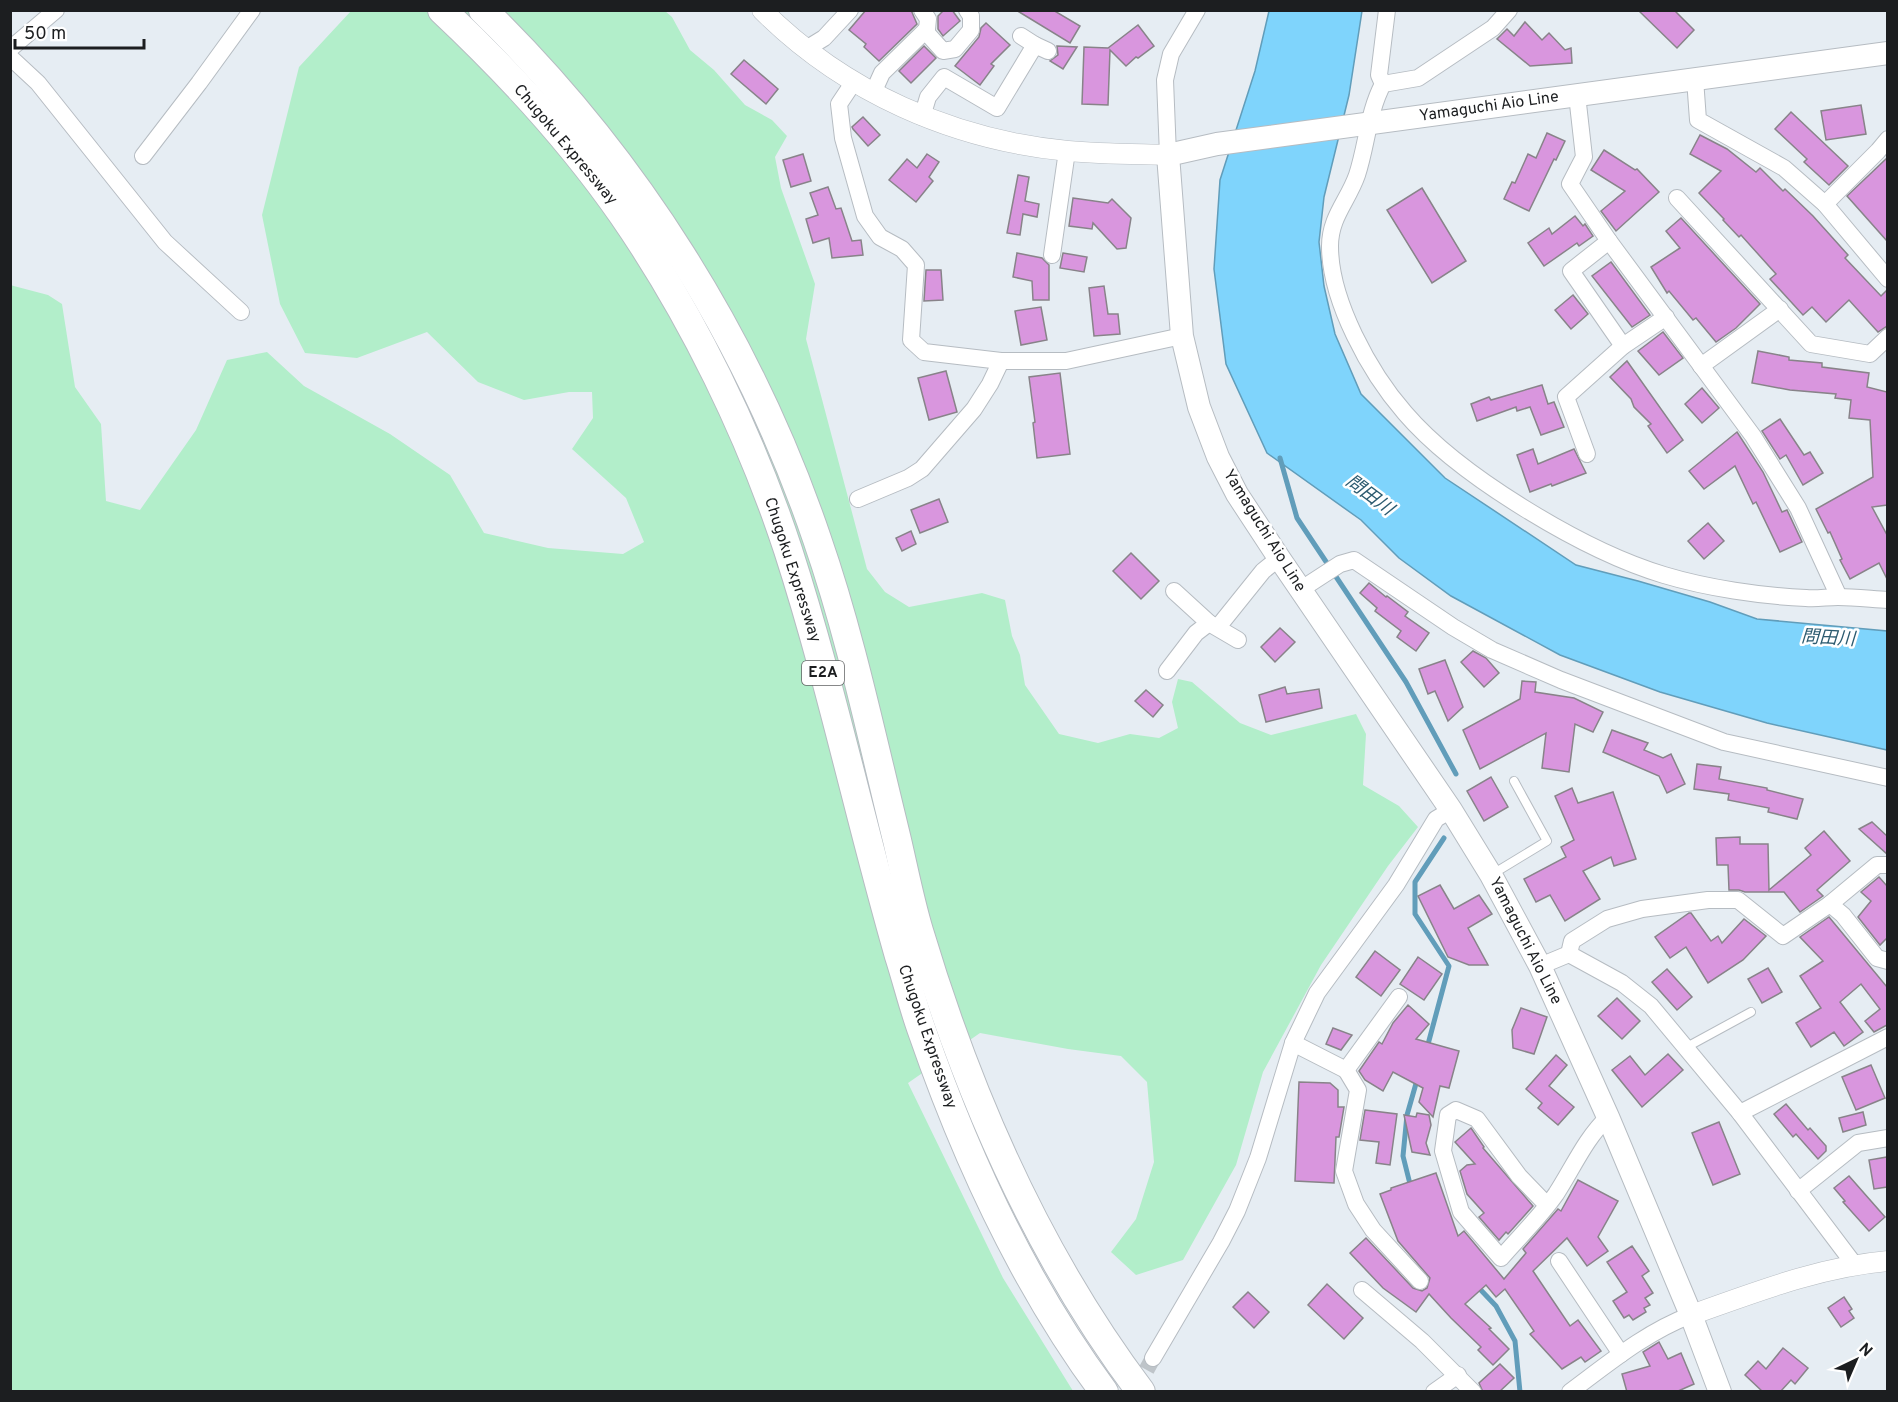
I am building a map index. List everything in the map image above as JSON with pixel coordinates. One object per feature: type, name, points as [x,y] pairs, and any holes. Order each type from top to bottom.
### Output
[{"type":"highway","name":"Chugoku Expressway","points":[[442,10],[488,54],[560,133],[622,214],[678,302],[721,387],[759,470],[787,548],[813,632],[890,922],[921,1028],[958,1126],[998,1216],[1040,1294],[1104,1392]]},
{"type":"highway","name":"Chugoku Expressway","points":[[483,10],[580,114],[643,197],[703,288],[750,377],[787,459],[817,538],[844,624],[918,928],[954,1038],[987,1123],[1024,1202],[1064,1277],[1114,1355],[1141,1392]]},
{"type":"main road","name":"Yamaguchi Aio Line","points":[[1720,1392],[1691,1315],[1608,1117],[1540,966],[1491,875],[1451,810],[1300,590],[1237,494],[1218,457],[1199,406],[1182,336],[1168,155],[1217,144],[1887,53]]},
{"type":"street","points":[[10,49],[56,10]]},
{"type":"street","points":[[143,156],[252,10]]},
{"type":"street","points":[[762,10],[807,50],[853,83],[922,117],[974,134],[1019,144],[1068,151],[1168,155],[1165,80],[1171,54],[1197,10]]},
{"type":"street","points":[[807,50],[824,38],[850,10]]},
{"type":"street","points":[[873,93],[882,73],[925,31],[928,19],[922,10]]},
{"type":"street","points":[[925,31],[943,51],[955,49],[971,30],[971,16],[967,10]]},
{"type":"street","points":[[1383,84],[1379,75],[1387,10]]},
{"type":"street","points":[[1383,84],[1418,78],[1493,28],[1509,10]]},
{"type":"street","points":[[922,117],[928,97],[944,77],[997,108],[1035,44]]},
{"type":"street","points":[[10,57],[38,83],[165,242],[241,312]]},
{"type":"street","points":[[1695,79],[1698,120],[1784,168],[1825,204],[1887,279]]},
{"type":"street","points":[[853,83],[839,104],[843,138],[865,216],[880,237],[902,249],[916,265],[911,340],[924,352],[1000,361],[1066,362],[1182,336]]},
{"type":"street","points":[[1383,84],[1364,125],[1356,177],[1335,217],[1330,246],[1342,308],[1377,375],[1405,413],[1438,445],[1515,501],[1617,558],[1664,575],[1708,586],[1807,599],[1839,597],[1887,600]]},
{"type":"street","points":[[1577,94],[1584,157],[1570,184],[1609,241],[1754,436],[1798,508],[1839,597]]},
{"type":"street","points":[[1825,204],[1887,139]]},
{"type":"street","points":[[1052,255],[1068,151]]},
{"type":"street","points":[[1677,198],[1811,344],[1870,354],[1887,337]]},
{"type":"street","points":[[1609,241],[1571,271],[1623,346]]},
{"type":"street","points":[[1701,366],[1780,309]]},
{"type":"street","points":[[1587,454],[1566,397],[1623,346],[1666,317]]},
{"type":"street","points":[[858,499],[908,478],[922,469],[974,409],[990,384],[1000,361]]},
{"type":"street","points":[[1167,671],[1196,633],[1213,625],[1263,571],[1279,558]]},
{"type":"street","points":[[1300,590],[1324,573],[1353,560],[1453,627],[1492,650],[1561,680],[1724,742],[1887,778]]},
{"type":"street","points":[[1174,591],[1213,625],[1238,640]]},
{"type":"street","points":[[1153,1358],[1237,1211],[1258,1158],[1293,1043],[1317,993],[1396,885],[1436,819],[1451,810]]},
{"type":"street","points":[[1569,954],[1572,941],[1607,918],[1642,909],[1708,900],[1738,900],[1783,936],[1830,904],[1877,865],[1887,865]]},
{"type":"street","points":[[1830,904],[1843,915],[1877,958],[1887,961]]},
{"type":"street","points":[[1540,966],[1569,954]]},
{"type":"street","points":[[1569,954],[1622,983],[1651,1006],[1740,1113],[1854,1264]]},
{"type":"street","points":[[1346,1070],[1399,997]]},
{"type":"street","points":[[1740,1113],[1887,1037]]},
{"type":"street","points":[[1293,1043],[1346,1070],[1358,1090],[1344,1171],[1356,1204],[1373,1230],[1420,1281]]},
{"type":"street","points":[[1546,1205],[1519,1176],[1477,1119],[1456,1110],[1448,1115],[1443,1151],[1461,1212],[1501,1258],[1555,1195],[1595,1130],[1608,1117]]},
{"type":"street","points":[[1798,1191],[1858,1143],[1887,1138]]},
{"type":"street","points":[[1570,1392],[1643,1337],[1666,1325],[1804,1276],[1854,1264],[1887,1261]]},
{"type":"street","points":[[1559,1262],[1621,1354]]},
{"type":"street","points":[[1362,1290],[1422,1341],[1473,1392]]},
{"type":"street","points":[[1434,1392],[1458,1375]]},
{"type":"lane","points":[[1491,875],[1547,841],[1514,781]]},
{"type":"lane","points":[[1685,1048],[1751,1012]]},
{"type":"green space","points":[[351,11],[665,11],[672,17],[690,50],[714,70],[745,105],[772,120],[787,136],[775,157],[781,188],[815,284],[806,339],[867,569],[885,592],[909,607],[982,593],[1005,600],[1012,636],[1020,655],[1025,685],[1059,734],[1098,743],[1130,734],[1159,738],[1178,728],[1172,702],[1178,679],[1192,682],[1240,723],[1271,735],[1356,714],[1366,734],[1363,785],[1399,806],[1418,827],[1388,866],[1321,965],[1263,1072],[1236,1165],[1183,1260],[1136,1275],[1111,1252],[1136,1219],[1154,1162],[1147,1082],[1121,1056],[980,1033],[908,1083],[1003,1278],[1073,1391],[11,1391],[10,285],[48,295],[62,304],[75,387],[101,424],[106,501],[140,510],[196,430],[227,360],[267,352],[304,386],[390,434],[450,475],[484,533],[548,548],[623,554],[644,542],[626,498],[572,449],[593,418],[592,392],[569,392],[524,400],[478,382],[427,332],[357,358],[305,353],[280,304],[262,215],[299,67]]},
{"type":"water","name":"問田川","points":[[1269,11],[1362,11],[1349,95],[1324,197],[1319,242],[1324,286],[1335,334],[1361,394],[1445,478],[1576,565],[1710,602],[1757,619],[1887,631],[1887,750],[1767,723],[1660,692],[1560,655],[1451,596],[1399,558],[1361,520],[1267,453],[1226,364],[1214,269],[1220,180],[1255,71]]},
{"type":"building","points":[[866,10],[911,10],[917,24],[879,61],[864,47],[866,44],[849,30]]},
{"type":"building","points":[[944,10],[952,10],[960,21],[943,36],[938,29],[938,16]]},
{"type":"building","points":[[1016,10],[1053,10],[1080,26],[1070,43]]},
{"type":"building","points":[[1638,10],[1674,10],[1694,30],[1677,48]]},
{"type":"building","points":[[1525,22],[1542,40],[1549,33],[1565,50],[1571,48],[1572,63],[1530,66],[1497,39],[1507,29],[1514,36]]},
{"type":"building","points":[[986,23],[1010,45],[991,64],[994,66],[980,85],[955,66],[979,37],[981,28]]},
{"type":"building","points":[[1138,25],[1154,46],[1126,66],[1110,50],[1108,105],[1082,104],[1084,47],[1108,48]]},
{"type":"building","points":[[924,46],[936,58],[911,83],[899,71]]},
{"type":"building","points":[[1057,46],[1077,47],[1063,69],[1050,61],[1058,55]]},
{"type":"building","points":[[744,60],[778,89],[766,104],[731,74]]},
{"type":"building","points":[[1861,105],[1866,134],[1826,140],[1821,111]]},
{"type":"building","points":[[1791,112],[1848,166],[1829,185],[1804,162],[1807,159],[1775,129]]},
{"type":"building","points":[[863,117],[880,135],[868,146],[852,127]]},
{"type":"building","points":[[1547,133],[1565,141],[1529,211],[1504,199],[1512,182],[1515,183],[1528,154],[1536,158]]},
{"type":"building","points":[[1700,135],[1727,149],[1756,172],[1760,168],[1813,216],[1848,255],[1845,258],[1881,296],[1887,290],[1887,326],[1878,332],[1849,300],[1826,322],[1812,307],[1803,315],[1770,279],[1776,274],[1699,193],[1721,171],[1690,154]]},
{"type":"building","points":[[1604,150],[1635,170],[1637,169],[1659,192],[1616,231],[1601,211],[1625,191],[1591,170]]},
{"type":"building","points":[[803,154],[811,181],[791,187],[783,160]]},
{"type":"building","points":[[927,154],[939,162],[929,177],[933,181],[916,202],[889,180],[907,159],[917,168]]},
{"type":"building","points":[[1887,158],[1887,241],[1847,196]]},
{"type":"building","points":[[1018,175],[1029,177],[1025,201],[1039,204],[1037,217],[1023,214],[1020,235],[1007,233]]},
{"type":"building","points":[[828,187],[836,209],[841,208],[852,241],[861,240],[863,255],[832,258],[829,238],[813,243],[806,219],[818,215],[810,193]]},
{"type":"building","points":[[1422,188],[1466,261],[1432,283],[1387,210]]},
{"type":"building","points":[[1073,198],[1108,203],[1112,199],[1131,218],[1126,248],[1117,249],[1093,223],[1092,229],[1069,226]]},
{"type":"building","points":[[1575,216],[1583,226],[1585,224],[1593,236],[1579,246],[1577,243],[1544,266],[1528,243],[1549,228],[1552,234]]},
{"type":"building","points":[[1681,218],[1760,304],[1736,328],[1716,342],[1696,318],[1693,320],[1669,291],[1667,293],[1651,267],[1680,248],[1666,231]]},
{"type":"building","points":[[1017,253],[1042,258],[1049,265],[1049,300],[1033,300],[1032,281],[1013,277]]},
{"type":"building","points":[[1063,253],[1087,257],[1084,272],[1060,268]]},
{"type":"building","points":[[1611,262],[1650,315],[1632,327],[1592,276]]},
{"type":"building","points":[[926,270],[941,270],[943,300],[924,301]]},
{"type":"building","points":[[1104,286],[1108,314],[1118,314],[1120,334],[1094,336],[1089,288]]},
{"type":"building","points":[[1573,295],[1588,314],[1571,329],[1555,310]]},
{"type":"building","points":[[1041,307],[1047,340],[1021,345],[1015,311]]},
{"type":"building","points":[[1663,332],[1683,358],[1659,375],[1638,351]]},
{"type":"building","points":[[1758,351],[1789,357],[1789,360],[1822,363],[1822,367],[1869,373],[1867,387],[1887,392],[1887,505],[1872,507],[1887,535],[1887,579],[1879,563],[1850,579],[1830,532],[1828,533],[1816,509],[1873,477],[1870,420],[1849,418],[1851,400],[1835,398],[1836,394],[1790,390],[1752,383]]},
{"type":"building","points":[[1627,361],[1683,440],[1667,453],[1648,426],[1651,424],[1610,377]]},
{"type":"building","points":[[946,371],[957,412],[929,420],[918,378]]},
{"type":"building","points":[[1060,373],[1070,454],[1037,458],[1029,377]]},
{"type":"building","points":[[1542,385],[1548,404],[1554,402],[1564,427],[1541,435],[1530,407],[1517,411],[1516,407],[1477,421],[1471,404],[1489,397],[1491,400]]},
{"type":"building","points":[[1702,388],[1719,408],[1702,423],[1685,404]]},
{"type":"building","points":[[1780,419],[1804,455],[1810,452],[1823,473],[1803,485],[1786,455],[1780,459],[1762,431]]},
{"type":"building","points":[[1737,432],[1763,472],[1782,512],[1787,510],[1802,542],[1780,552],[1756,502],[1753,504],[1735,466],[1704,489],[1689,471]]},
{"type":"building","points":[[1533,449],[1538,464],[1574,449],[1586,473],[1530,492],[1517,455]]},
{"type":"building","points":[[939,499],[948,522],[920,533],[911,510]]},
{"type":"building","points":[[1708,523],[1724,541],[1704,559],[1688,541]]},
{"type":"building","points":[[911,531],[916,544],[902,551],[896,538]]},
{"type":"building","points":[[1131,553],[1159,581],[1141,599],[1113,571]]},
{"type":"building","points":[[1369,583],[1408,612],[1405,616],[1429,633],[1416,651],[1397,637],[1401,631],[1375,611],[1377,608],[1360,593]]},
{"type":"building","points":[[1280,628],[1295,642],[1275,662],[1261,647]]},
{"type":"building","points":[[1473,651],[1486,658],[1499,673],[1484,687],[1461,662]]},
{"type":"building","points":[[1445,660],[1463,707],[1448,721],[1435,691],[1428,694],[1419,669]]},
{"type":"building","points":[[1522,681],[1536,682],[1535,692],[1574,698],[1603,712],[1593,732],[1575,724],[1569,772],[1542,768],[1546,733],[1480,769],[1463,730],[1520,699]]},
{"type":"building","points":[[1285,687],[1287,694],[1319,689],[1322,708],[1266,722],[1259,695]]},
{"type":"building","points":[[1146,690],[1163,705],[1153,717],[1135,701]]},
{"type":"building","points":[[1612,730],[1648,743],[1644,750],[1663,758],[1671,754],[1685,784],[1667,793],[1659,776],[1603,752]]},
{"type":"building","points":[[1697,764],[1721,767],[1719,779],[1767,788],[1767,790],[1803,799],[1797,819],[1768,812],[1769,808],[1728,800],[1729,794],[1694,789]]},
{"type":"building","points":[[1491,777],[1508,807],[1484,821],[1467,791]]},
{"type":"building","points":[[1572,788],[1578,803],[1613,792],[1636,859],[1614,866],[1611,857],[1583,871],[1600,899],[1565,921],[1550,895],[1536,902],[1524,879],[1566,857],[1561,847],[1574,840],[1555,796]]},
{"type":"building","points":[[1872,822],[1887,836],[1887,854],[1859,829]]},
{"type":"building","points":[[1824,831],[1850,861],[1817,890],[1823,896],[1800,912],[1784,892],[1729,890],[1728,865],[1717,865],[1716,838],[1740,837],[1740,844],[1768,844],[1769,890],[1811,855],[1805,848]]},
{"type":"building","points":[[1879,877],[1887,886],[1887,938],[1880,945],[1858,917],[1871,901],[1861,892]]},
{"type":"building","points":[[1440,885],[1454,909],[1479,895],[1492,914],[1468,928],[1488,965],[1469,965],[1448,957],[1418,896]]},
{"type":"building","points":[[1689,913],[1711,941],[1718,936],[1722,943],[1744,919],[1766,936],[1743,960],[1708,983],[1686,947],[1670,958],[1655,937]]},
{"type":"building","points":[[1829,917],[1887,987],[1887,1025],[1874,1032],[1865,1021],[1880,1009],[1861,984],[1840,1002],[1863,1032],[1844,1046],[1834,1032],[1811,1047],[1796,1023],[1821,1008],[1800,976],[1823,961],[1800,937]]},
{"type":"building","points":[[1375,951],[1400,970],[1381,996],[1356,977]]},
{"type":"building","points":[[1418,957],[1442,974],[1424,1000],[1400,984]]},
{"type":"building","points":[[1768,968],[1782,992],[1762,1003],[1748,979]]},
{"type":"building","points":[[1667,969],[1692,997],[1677,1010],[1652,982]]},
{"type":"building","points":[[1617,998],[1640,1021],[1622,1039],[1598,1016]]},
{"type":"building","points":[[1408,1005],[1429,1024],[1416,1039],[1459,1051],[1449,1088],[1440,1086],[1433,1117],[1419,1102],[1423,1088],[1393,1072],[1383,1091],[1365,1080],[1359,1071],[1379,1042],[1382,1044],[1393,1023]]},
{"type":"building","points":[[1521,1008],[1547,1017],[1534,1054],[1513,1048],[1512,1030]]},
{"type":"building","points":[[1333,1028],[1352,1035],[1341,1050],[1326,1044]]},
{"type":"building","points":[[1668,1054],[1683,1070],[1642,1107],[1612,1070],[1630,1056],[1645,1075]]},
{"type":"building","points":[[1556,1055],[1567,1065],[1549,1086],[1574,1107],[1558,1125],[1538,1108],[1542,1103],[1526,1089]]},
{"type":"building","points":[[1871,1065],[1885,1098],[1856,1110],[1842,1077]]},
{"type":"building","points":[[1299,1082],[1330,1083],[1338,1090],[1338,1107],[1344,1107],[1339,1137],[1336,1137],[1334,1183],[1295,1181]]},
{"type":"building","points":[[1786,1104],[1808,1130],[1810,1128],[1826,1146],[1826,1151],[1818,1159],[1796,1134],[1793,1137],[1774,1114]]},
{"type":"building","points":[[1365,1110],[1397,1114],[1390,1165],[1376,1163],[1379,1142],[1360,1140]]},
{"type":"building","points":[[1863,1112],[1866,1125],[1843,1132],[1839,1118]]},
{"type":"building","points":[[1417,1113],[1429,1115],[1431,1125],[1426,1143],[1430,1155],[1412,1152],[1404,1115],[1416,1117]]},
{"type":"building","points":[[1719,1122],[1740,1174],[1713,1185],[1692,1133]]},
{"type":"building","points":[[1471,1128],[1483,1148],[1533,1206],[1508,1234],[1506,1232],[1499,1240],[1479,1217],[1484,1213],[1467,1194],[1460,1171],[1467,1165],[1475,1164],[1455,1142]]},
{"type":"building","points":[[1887,1157],[1887,1187],[1874,1189],[1869,1160]]},
{"type":"building","points":[[1436,1173],[1458,1236],[1464,1231],[1504,1279],[1526,1253],[1523,1249],[1558,1209],[1561,1211],[1578,1180],[1618,1201],[1598,1237],[1608,1251],[1587,1266],[1567,1238],[1533,1271],[1570,1326],[1578,1320],[1601,1351],[1585,1362],[1581,1357],[1562,1369],[1530,1334],[1534,1331],[1505,1289],[1496,1297],[1486,1285],[1465,1304],[1491,1328],[1489,1329],[1509,1349],[1493,1365],[1478,1350],[1481,1347],[1429,1294],[1416,1312],[1383,1288],[1350,1253],[1366,1238],[1413,1288],[1422,1291],[1427,1288],[1430,1278],[1398,1241],[1380,1194]]},
{"type":"building","points":[[1849,1176],[1885,1217],[1869,1231],[1843,1202],[1845,1201],[1834,1188]]},
{"type":"building","points":[[1632,1246],[1649,1271],[1642,1276],[1653,1293],[1645,1298],[1650,1305],[1644,1308],[1646,1312],[1633,1320],[1629,1315],[1624,1318],[1613,1301],[1627,1292],[1607,1262]]},
{"type":"building","points":[[1327,1284],[1363,1318],[1344,1339],[1308,1305]]},
{"type":"building","points":[[1248,1292],[1269,1312],[1254,1328],[1233,1307]]},
{"type":"building","points":[[1844,1297],[1852,1309],[1849,1311],[1854,1318],[1841,1327],[1828,1308]]},
{"type":"building","points":[[1659,1342],[1668,1359],[1681,1353],[1694,1384],[1676,1392],[1627,1392],[1622,1374],[1650,1366],[1643,1352]]},
{"type":"building","points":[[1783,1348],[1808,1368],[1795,1384],[1791,1380],[1780,1392],[1763,1392],[1745,1375],[1758,1361],[1766,1369]]},
{"type":"building","points":[[1500,1364],[1514,1378],[1499,1392],[1483,1392],[1479,1383]]},
{"type":"waterway","points":[[1280,458],[1297,518],[1406,682],[1456,774]]},
{"type":"waterway","points":[[1427,1048],[1449,966],[1415,914],[1415,882],[1444,838]]},
{"type":"waterway","points":[[1411,1188],[1403,1156],[1407,1115],[1417,1080]]},
{"type":"waterway","points":[[1477,1286],[1496,1306],[1515,1341],[1520,1392]]},
{"type":"tunnel","points":[[1135,1391],[1153,1358]]}]
